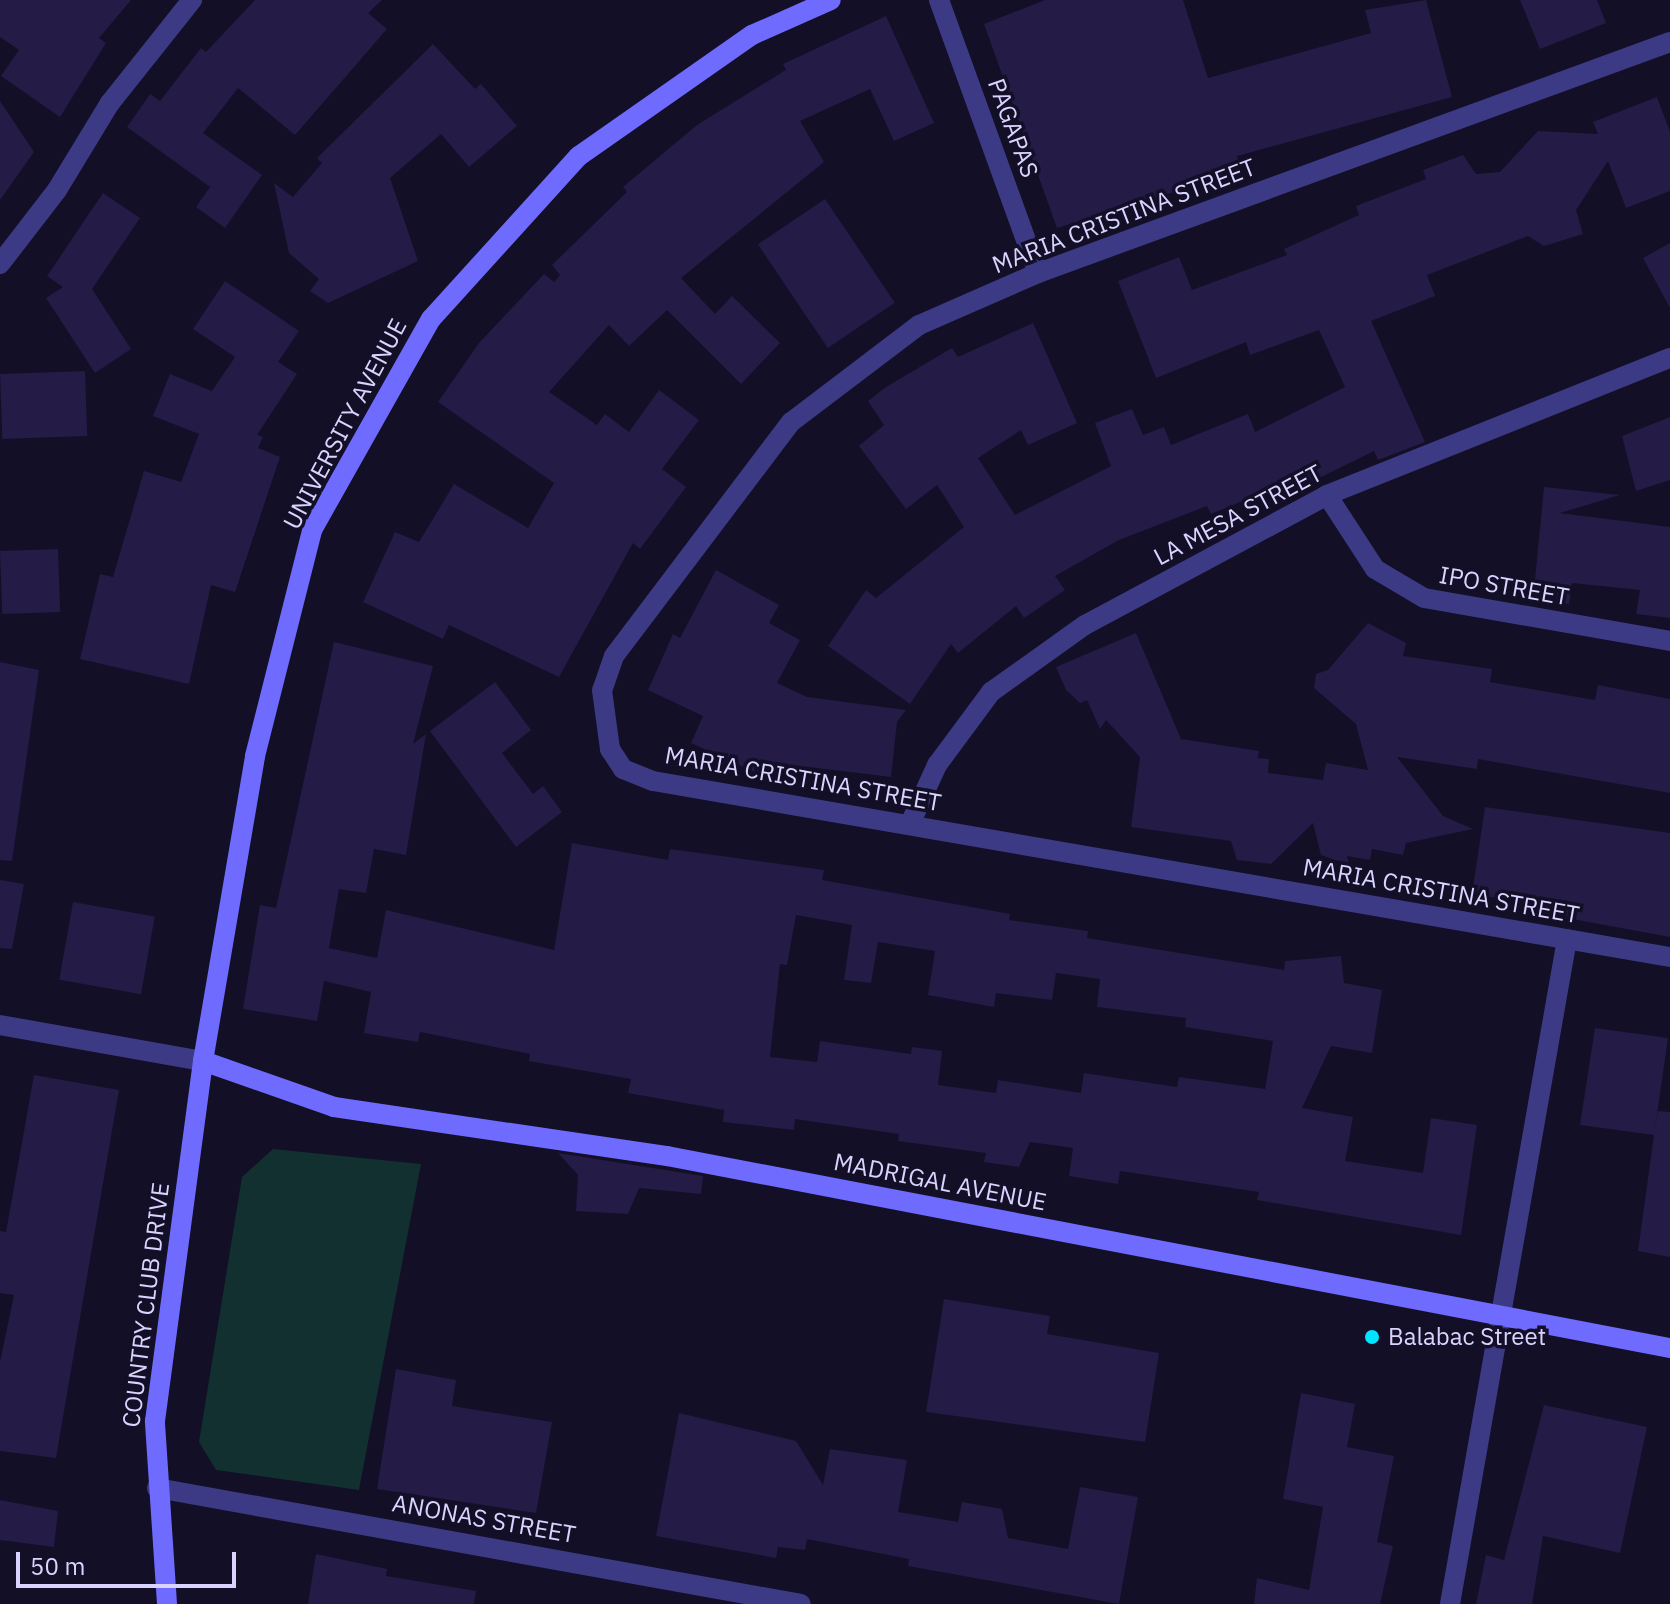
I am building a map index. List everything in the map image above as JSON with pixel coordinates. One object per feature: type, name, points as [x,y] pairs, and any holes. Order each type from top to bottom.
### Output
[{"type":"street","points":[[0,264],[57,190],[110,103],[192,0]]},
{"type":"street","name":"UNIVERSITY AVENUE","points":[[203,1061],[255,756],[312,530],[431,319],[579,156],[752,35],[831,0]]},
{"type":"street","name":"PAGAPAS","points":[[939,0],[1038,273]]},
{"type":"street","name":"MARIA CRISTINA STREET","points":[[1670,42],[1038,273],[919,325],[791,422],[614,656],[602,690],[603,724],[623,769],[653,781],[1670,957]]},
{"type":"street","name":"LA MESA STREET","points":[[910,824],[937,765],[991,692],[1085,625],[1327,495],[1670,358]]},
{"type":"street","name":"IPO STREET","points":[[1327,495],[1375,569],[1424,598],[1670,641]]},
{"type":"street","points":[[1450,1604],[1567,939]]},
{"type":"street","points":[[0,1025],[203,1061]]},
{"type":"street","name":"MADRIGAL AVENUE","points":[[203,1061],[334,1107],[667,1156],[1670,1348]]},
{"type":"street","name":"COUNTRY CLUB DRIVE","points":[[167,1604],[155,1421],[203,1061]]},
{"type":"street","name":"ANONAS STREET","points":[[157,1488],[801,1604]]},
{"type":"green space","points":[[273,1149],[421,1164],[359,1490],[216,1470],[199,1442],[242,1177]]},
{"type":"building","points":[[0,0],[131,0],[99,38],[106,43],[60,117],[1,76],[19,50],[0,37]]},
{"type":"building","points":[[255,0],[382,0],[368,13],[387,29],[295,135],[238,88],[203,133],[262,175],[225,228],[196,207],[210,187],[127,127],[150,94],[160,101],[201,48],[206,52]]},
{"type":"building","points":[[1045,0],[1183,0],[1208,78],[1371,33],[1365,10],[1426,0],[1452,97],[1237,156],[1242,171],[1057,228],[984,24]]},
{"type":"building","points":[[1520,0],[1597,0],[1606,23],[1540,49]]},
{"type":"building","points":[[886,16],[934,123],[894,141],[870,89],[800,121],[824,162],[681,278],[715,314],[732,296],[780,343],[741,384],[667,310],[629,346],[609,325],[549,392],[597,425],[605,414],[629,432],[659,390],[699,420],[662,469],[686,487],[640,549],[633,543],[559,677],[449,625],[443,639],[363,602],[395,532],[419,542],[454,484],[528,528],[554,483],[438,402],[479,343],[544,274],[554,282],[560,275],[552,265],[627,192],[623,187],[697,125],[786,70],[783,64]]},
{"type":"building","points":[[433,44],[475,89],[481,84],[517,126],[469,167],[441,134],[390,178],[418,261],[328,303],[310,291],[319,279],[289,253],[274,183],[293,197],[322,163],[317,158]]},
{"type":"building","points":[[1657,97],[1670,132],[1670,191],[1626,208],[1608,161],[1576,210],[1583,234],[1544,246],[1528,236],[1427,275],[1435,296],[1371,321],[1425,442],[1378,460],[1374,451],[1303,486],[1299,478],[1211,514],[1207,506],[1119,540],[1055,576],[1065,590],[1024,618],[1016,606],[958,653],[951,644],[910,704],[828,646],[866,590],[876,598],[964,527],[937,485],[906,509],[859,446],[884,425],[868,401],[886,387],[952,348],[958,357],[1033,323],[1077,423],[1028,445],[1021,430],[978,458],[1015,515],[1111,466],[1095,423],[1132,409],[1143,435],[1164,427],[1171,445],[1248,414],[1255,432],[1345,387],[1319,330],[1250,355],[1246,342],[1156,378],[1118,281],[1179,257],[1192,290],[1287,255],[1284,249],[1359,215],[1356,206],[1426,179],[1423,170],[1463,155],[1476,174],[1500,172],[1538,131],[1598,134],[1593,122]]},
{"type":"building","points":[[0,101],[34,152],[0,200]]},
{"type":"building","points":[[103,193],[140,218],[92,289],[131,349],[95,373],[46,298],[63,287],[47,276]]},
{"type":"building","points":[[825,199],[895,303],[828,348],[758,244]]},
{"type":"building","points":[[1670,243],[1670,308],[1643,258]]},
{"type":"building","points":[[225,281],[299,331],[278,362],[297,374],[257,435],[263,437],[258,448],[280,457],[235,592],[211,585],[189,684],[80,659],[100,574],[113,577],[144,471],[181,482],[199,434],[153,416],[170,374],[212,391],[235,357],[193,329]]},
{"type":"building","points":[[85,371],[87,436],[2,439],[0,374]]},
{"type":"building","points":[[1670,417],[1670,480],[1636,491],[1622,436]]},
{"type":"building","points":[[1544,487],[1620,495],[1560,513],[1670,527],[1670,618],[1636,614],[1640,590],[1572,583],[1569,604],[1533,600]]},
{"type":"building","points":[[58,549],[60,612],[2,614],[0,551]]},
{"type":"building","points":[[716,570],[779,605],[769,623],[800,640],[777,683],[807,697],[906,710],[897,722],[891,777],[768,762],[761,775],[691,743],[703,716],[648,690],[673,634],[680,638]]},
{"type":"building","points":[[1368,623],[1406,643],[1403,656],[1492,669],[1490,682],[1595,700],[1598,685],[1670,699],[1670,793],[1478,759],[1477,769],[1397,757],[1443,816],[1473,829],[1406,843],[1403,855],[1372,849],[1370,860],[1347,856],[1349,865],[1321,855],[1313,823],[1271,864],[1237,860],[1231,841],[1131,827],[1140,757],[1106,720],[1100,729],[1087,700],[1080,703],[1066,690],[1056,667],[1136,633],[1181,739],[1259,751],[1258,758],[1269,759],[1268,773],[1323,780],[1326,763],[1368,770],[1356,724],[1314,688],[1316,674],[1328,670]]},
{"type":"building","points":[[334,642],[433,666],[413,744],[426,734],[406,855],[374,849],[366,893],[339,889],[329,948],[377,958],[386,910],[554,950],[572,843],[668,860],[670,849],[824,870],[822,880],[1010,914],[1009,920],[1088,931],[1087,938],[1284,970],[1285,961],[1341,956],[1344,983],[1382,990],[1372,1053],[1331,1046],[1302,1108],[1353,1117],[1345,1161],[1423,1173],[1431,1118],[1477,1125],[1461,1235],[1257,1200],[1259,1192],[1120,1171],[1118,1184],[1069,1176],[1073,1148],[1030,1142],[1019,1167],[984,1162],[986,1153],[898,1141],[899,1134],[795,1119],[794,1130],[723,1122],[724,1110],[628,1093],[631,1079],[529,1061],[530,1054],[420,1032],[418,1042],[364,1033],[371,992],[324,981],[317,1021],[243,1009],[260,905],[276,908]],"holes":[[[796,915],[852,925],[844,980],[871,983],[878,942],[935,951],[928,995],[994,1007],[996,993],[1052,1000],[1056,973],[1100,979],[1097,1007],[1186,1018],[1185,1027],[1273,1041],[1265,1089],[1179,1077],[1177,1087],[1084,1073],[1081,1093],[998,1080],[996,1093],[938,1085],[942,1051],[912,1047],[911,1054],[820,1041],[817,1062],[770,1057],[780,964],[787,965]]]},
{"type":"building","points":[[0,662],[39,670],[12,861],[0,860]]},
{"type":"building","points":[[495,682],[531,730],[502,753],[533,794],[543,786],[562,812],[516,847],[430,731]]},
{"type":"building","points":[[1485,807],[1670,833],[1670,937],[1556,916],[1557,907],[1472,894]]},
{"type":"building","points":[[0,880],[24,884],[12,949],[0,948]]},
{"type":"building","points":[[73,902],[155,916],[141,994],[59,980]]},
{"type":"building","points":[[1595,1028],[1668,1038],[1655,1129],[1658,1111],[1670,1112],[1670,1257],[1638,1251],[1654,1135],[1580,1125]]},
{"type":"building","points":[[34,1075],[119,1090],[56,1458],[0,1451],[0,1362],[14,1295],[0,1293],[0,1231],[6,1232]]},
{"type":"building","points":[[558,1153],[703,1176],[701,1194],[639,1188],[628,1214],[576,1211],[578,1175]]},
{"type":"building","points":[[944,1299],[1050,1316],[1047,1334],[1159,1353],[1145,1442],[926,1412]]},
{"type":"building","points":[[396,1369],[456,1380],[452,1406],[552,1422],[536,1513],[377,1489]]},
{"type":"building","points":[[1301,1393],[1355,1404],[1347,1447],[1394,1456],[1377,1542],[1393,1546],[1380,1604],[1254,1604],[1257,1578],[1309,1590],[1323,1507],[1283,1499]]},
{"type":"building","points":[[1544,1405],[1647,1427],[1620,1553],[1543,1536],[1532,1604],[1476,1604],[1486,1555],[1504,1560]]},
{"type":"building","points":[[679,1413],[796,1441],[823,1485],[830,1449],[907,1460],[898,1512],[958,1522],[962,1502],[1002,1509],[1008,1538],[1068,1549],[1080,1487],[1138,1497],[1119,1604],[908,1566],[909,1559],[807,1539],[805,1550],[778,1547],[776,1558],[656,1536]]},
{"type":"building","points":[[0,1500],[58,1511],[54,1547],[0,1540]]},
{"type":"building","points":[[316,1554],[387,1569],[386,1576],[476,1591],[474,1604],[308,1604]]},
{"type":"place","name":"Balabac Street","points":[[1372,1337]]}]
